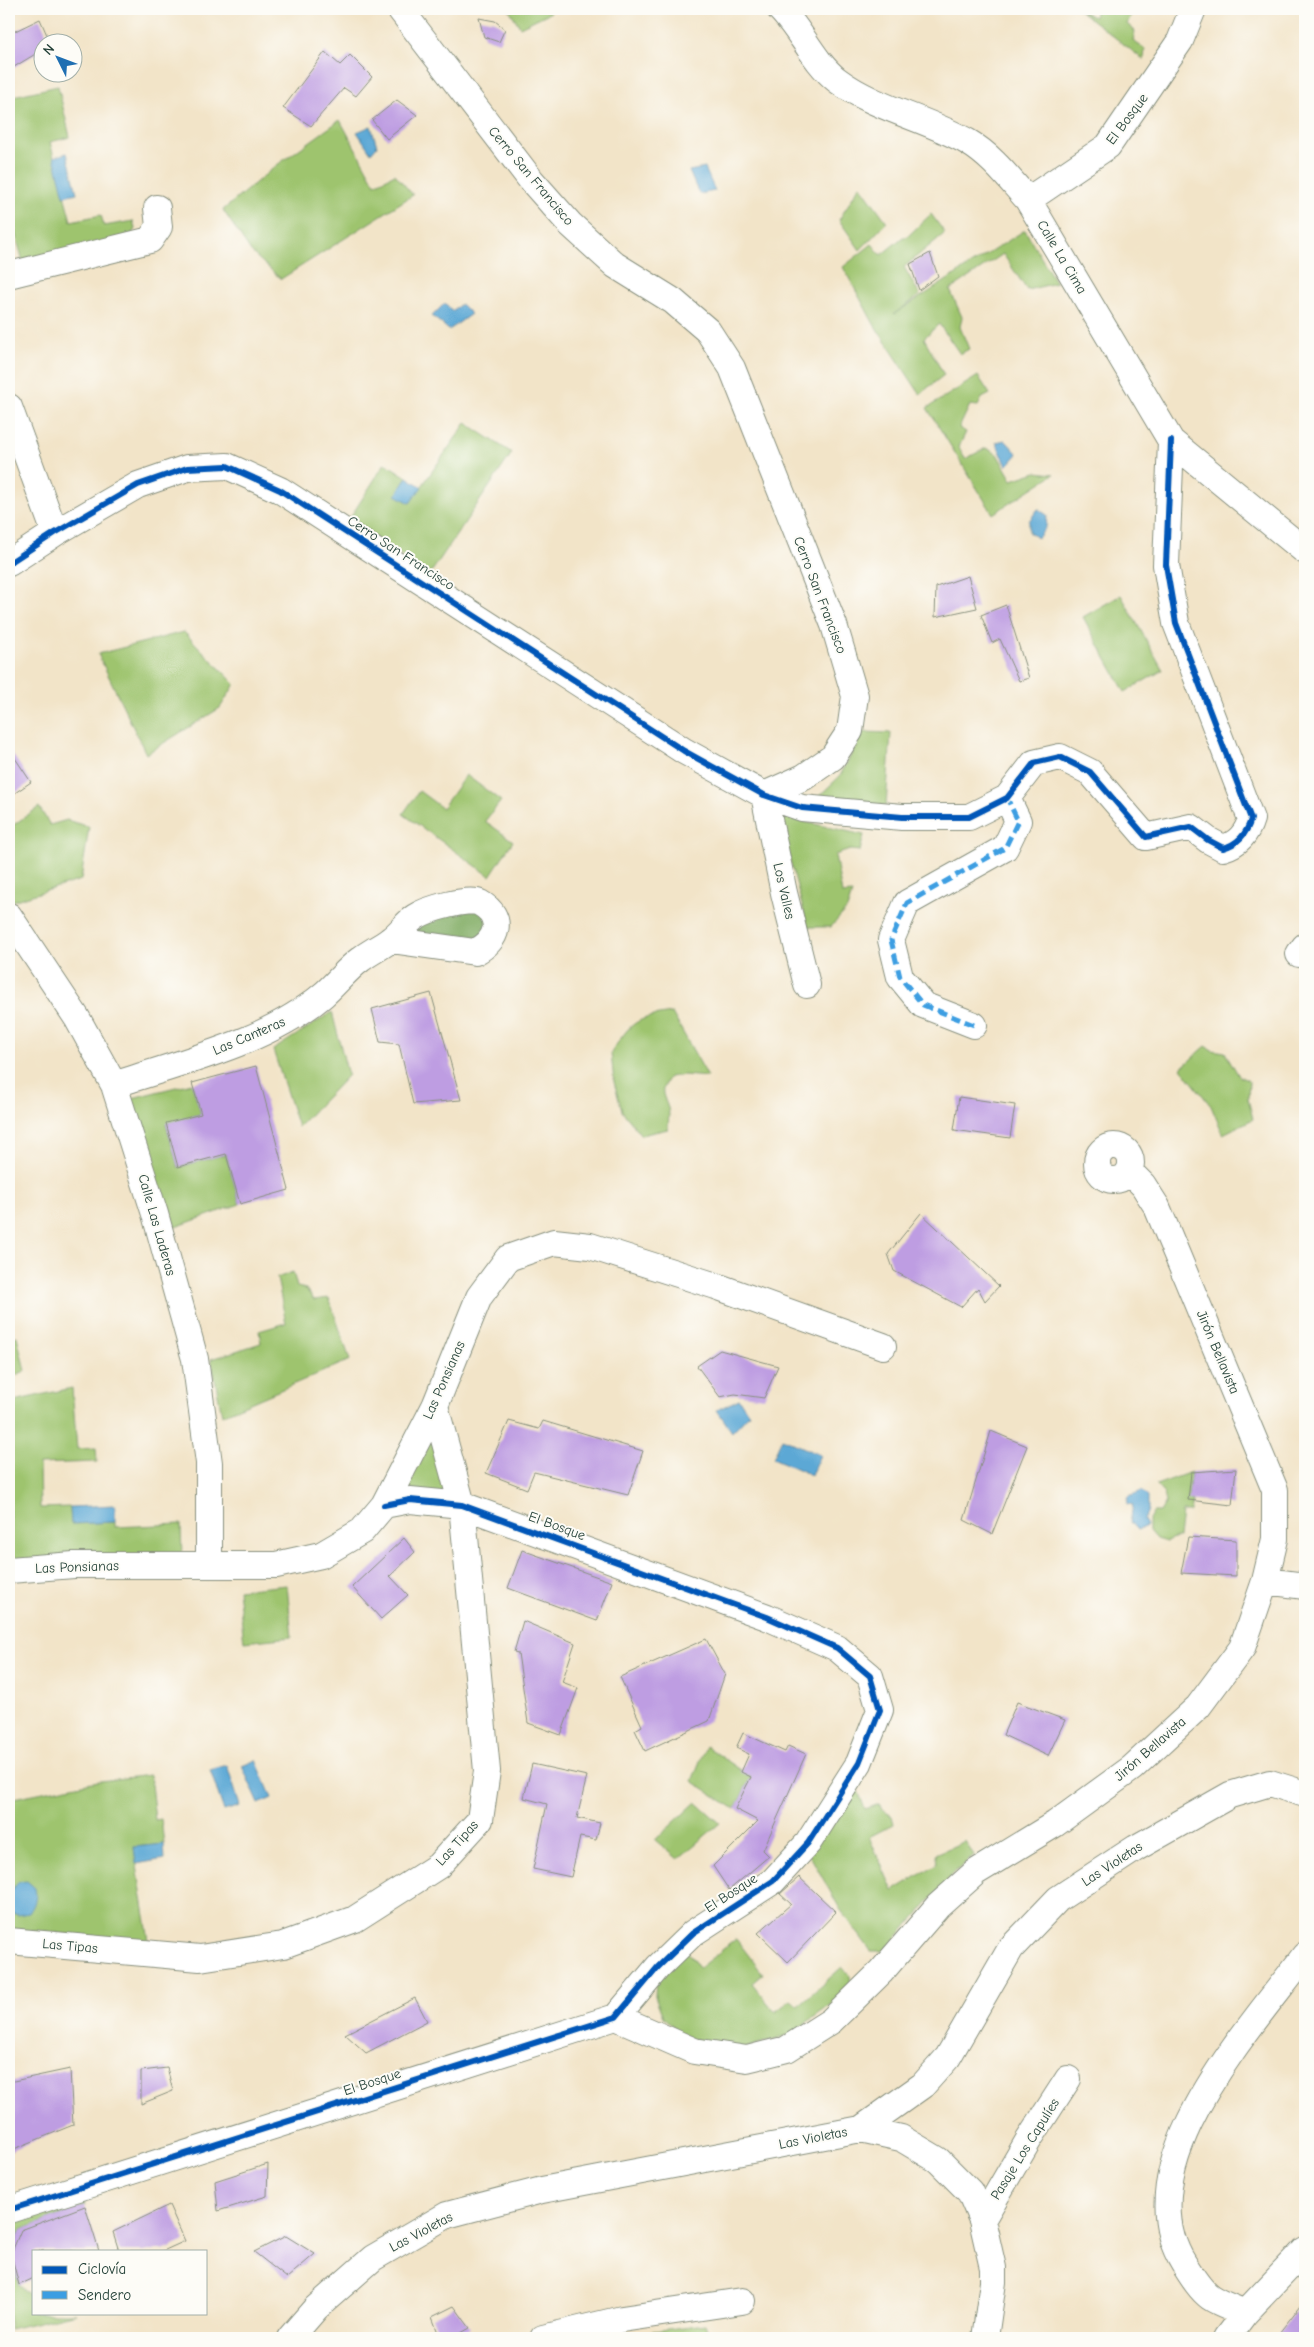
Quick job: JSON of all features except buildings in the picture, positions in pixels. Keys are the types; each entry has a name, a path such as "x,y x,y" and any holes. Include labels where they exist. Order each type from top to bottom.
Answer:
{"street":[{"name":"Cerro San Francisco","path":"9,563 55,532 138,485 187,468 227,466 280,490 684,751 764,795 804,777 833,757 850,731 855,696 834,624 732,368 708,331 673,301 615,265 570,224 531,180 400,9"},
{"name":"Calle La Cima","path":"780,9 791,20 821,65 836,79 856,93 968,142 999,167 1028,200 1170,440 1305,551"},
{"name":"El Bosque","path":"1028,200 1108,146 1180,41 1193,9"},
{"path":"9,275 150,240 160,227 156,208"},
{"path":"9,407 55,532"},
{"path":"764,795 802,808 902,817 969,817 1007,798 1034,763 1060,757 1090,772 1146,837 1191,827 1208,840 1223,848 1232,845 1243,836 1251,819 1176,623 1166,565 1170,440"},
{"name":"Los Valles","path":"764,795 784,893 807,986"},
{"path":"974,1026 923,1005 900,977 891,940 907,903 1006,848 1018,821 1007,798"},
{"name":"Calle Las Laderas","path":"9,916 77,1018 114,1085 155,1214 195,1359 209,1463 209,1565"},
{"name":"Las Canteras","path":"114,1085 232,1045 286,1022 323,996 360,959 390,940"},
{"name":"Jirón Bellavista","path":"616,2018 694,2051 747,2059 787,2049 830,2021 881,1972 938,1906 976,1872 1055,1824 1132,1768 1198,1707 1242,1648 1265,1581 1275,1538 1276,1490 1157,1207 1143,1185 1129,1171"},
{"name":"Las Ponsianas","path":"9,1570 74,1565 276,1564 321,1555 362,1531 384,1505 435,1406 479,1297 508,1258 554,1242 590,1246 716,1286 883,1346"},
{"name":"Las Tipas","path":"9,1941 200,1958 283,1945 355,1919 438,1866 480,1820 487,1772 462,1505 435,1406"},
{"name":"El Bosque","path":"9,2210 616,2018 658,1967 693,1933 773,1881 808,1843 859,1763 880,1710 870,1676 837,1648 767,1616 462,1505 410,1500 384,1505"},
{"path":"1265,1581 1305,1586"},
{"name":"Las Violetas","path":"290,2338 316,2308 373,2258 447,2215 542,2190 861,2129 923,2085 948,2057 1011,1948 1058,1900 1136,1848 1230,1795 1270,1783 1305,1794"},
{"path":"1245,2313 1210,2297 1176,2252 1168,2227 1171,2176 1189,2120 1218,2068 1305,1954"},
{"name":"Pasaje Los Capulíes","path":"982,2220 1028,2141 1068,2079"},
{"path":"861,2129 901,2138 938,2160 970,2192 982,2220 993,2268 993,2282 985,2338"},
{"path":"1226,2338 1245,2313 1305,2250"},
{"path":"543,2338 622,2319 742,2301"}],"green space":[{"path":"509,9 549,9 551,12 520,27"},
{"path":"1078,9 1094,17 1096,9 1134,9 1127,24 1135,31 1133,41 1145,49 1144,60"},
{"path":"58,86 70,137 50,142 71,221 101,215 104,226 133,221 135,229 129,239 24,265 9,211 9,97"},
{"path":"340,120 375,184 395,174 413,195 281,279 251,252 223,210 277,165"},
{"path":"860,185 887,222 860,250 839,220"},
{"path":"931,214 945,233 904,267 920,295 894,314 1025,230 1056,283 1027,290 1003,254 950,290 962,317 960,327 969,349 960,354 939,324 924,338 944,375 920,394 875,326 843,267 872,244 881,255 903,237 907,237"},
{"path":"978,376 990,394 982,398 978,406 970,405 959,428 966,432 959,447 965,459 986,448 997,454 1012,480 1036,472 1054,474 993,514 927,408"},
{"path":"466,423 512,453 430,574 348,521 385,463 407,477 396,495 410,503"},
{"path":"1121,595 1163,670 1125,692 1083,617"},
{"path":"184,632 235,684 220,708 146,754 98,654"},
{"path":"863,732 891,733 886,806 814,801 840,776"},
{"path":"466,775 501,801 485,821 513,841 490,876 403,814 419,791 442,808"},
{"path":"39,807 50,825 67,820 89,827 81,880 9,902 9,828"},
{"path":"778,816 864,835 860,851 850,850 835,855 842,894 852,893 847,909 831,927 808,927"},
{"path":"488,907 486,946 391,940 416,916"},
{"path":"332,1012 348,1075 298,1127 273,1050"},
{"path":"672,1013 708,1077 683,1075 669,1077 663,1089 669,1110 668,1129 641,1135 622,1111 614,1082 611,1053 624,1034 635,1023 650,1017"},
{"path":"1206,1046 1212,1050 1225,1052 1239,1076 1249,1081 1248,1099 1253,1119 1223,1134 1211,1106 1181,1068"},
{"path":"192,1083 201,1114 166,1124 178,1167 226,1154 240,1204 167,1230 128,1099"},
{"path":"293,1272 297,1287 306,1289 314,1300 329,1298 350,1360 222,1415 211,1359 261,1343 259,1331 286,1323 277,1278"},
{"path":"17,1336 25,1371 9,1378 9,1338"},
{"path":"72,1388 77,1449 96,1448 97,1462 39,1464 40,1508 70,1507 71,1524 115,1522 115,1527 181,1524 182,1558 9,1565 9,1402"},
{"path":"435,1406 462,1505 384,1505"},
{"path":"1191,1472 1188,1500 1192,1501 1190,1512 1182,1512 1179,1537 1166,1542 1156,1539 1149,1531 1149,1519 1153,1512 1160,1512 1166,1502 1164,1494 1156,1485"},
{"path":"287,1585 292,1637 244,1642 238,1590"},
{"path":"706,1746 751,1777 735,1809 692,1781"},
{"path":"150,1775 155,1820 161,1819 164,1844 134,1847 149,1941 9,1929 9,1912 18,1915 14,1886 9,1895 9,1799 92,1782"},
{"path":"858,1791 865,1809 880,1804 886,1813 892,1816 894,1824 869,1837 893,1891 937,1864 936,1854 965,1841 974,1856 955,1872 885,1951 871,1951 840,1909 808,1852 843,1801"},
{"path":"696,1802 720,1823 678,1859 655,1840"},
{"path":"736,1939 763,1974 752,1983 775,2012 791,2000 798,2006 842,1967 850,1976 851,1983 839,1999 791,2034 742,2049 684,2037 663,2017 655,1996 656,1977 684,1947 699,1968"},
{"path":"82,2192 85,2206 21,2230 11,2254 19,2285 32,2297 32,2314 72,2314 9,2329 9,2220"},
{"path":"705,2324 710,2338 607,2338 617,2336"}],"water":[{"path":"371,126 377,146 371,153 357,132"},
{"path":"67,153 77,193 64,196 54,157"},
{"path":"705,168 715,191 699,194 689,171"},
{"path":"445,303 452,311 461,304 471,314 449,330 432,316"},
{"path":"1005,440 1018,454 1007,466 996,442"},
{"path":"407,477 422,487 410,503 396,495"},
{"path":"1038,509 1047,515 1046,527 1038,538 1029,533 1029,521"},
{"path":"739,1399 749,1414 732,1432 717,1410"},
{"path":"782,1438 820,1455 811,1475 773,1458"},
{"path":"1142,1491 1148,1497 1148,1510 1144,1520 1147,1526 1137,1530 1130,1522 1133,1505 1127,1504 1129,1496"},
{"path":"115,1505 115,1522 71,1524 70,1507"},
{"path":"256,1760 272,1798 259,1804 242,1766"},
{"path":"227,1765 240,1806 224,1811 210,1770"},
{"path":"164,1844 165,1859 136,1864 134,1847"},
{"path":"27,1881 35,1888 36,1892 31,1910 29,1913 18,1915 9,1912 11,1892 19,1882"}],"marked path":[{"path":"974,1025 923,1005 900,977 891,940 907,903 1005,848 1018,821 1007,798"}],"cycle path":[{"path":"9,563 55,533 138,485 187,468 227,466 280,490 684,751 764,795 802,808 902,817 969,817 1007,798 1034,763 1060,757 1090,772 1146,837 1191,827 1208,840 1223,848 1233,844 1241,837 1251,819 1176,623 1166,565 1171,441"},
{"path":"9,2210 616,2017 658,1967 693,1933 773,1881 808,1843 859,1763 880,1710 870,1676 837,1648 767,1617 462,1505 410,1500 384,1505"}]}
